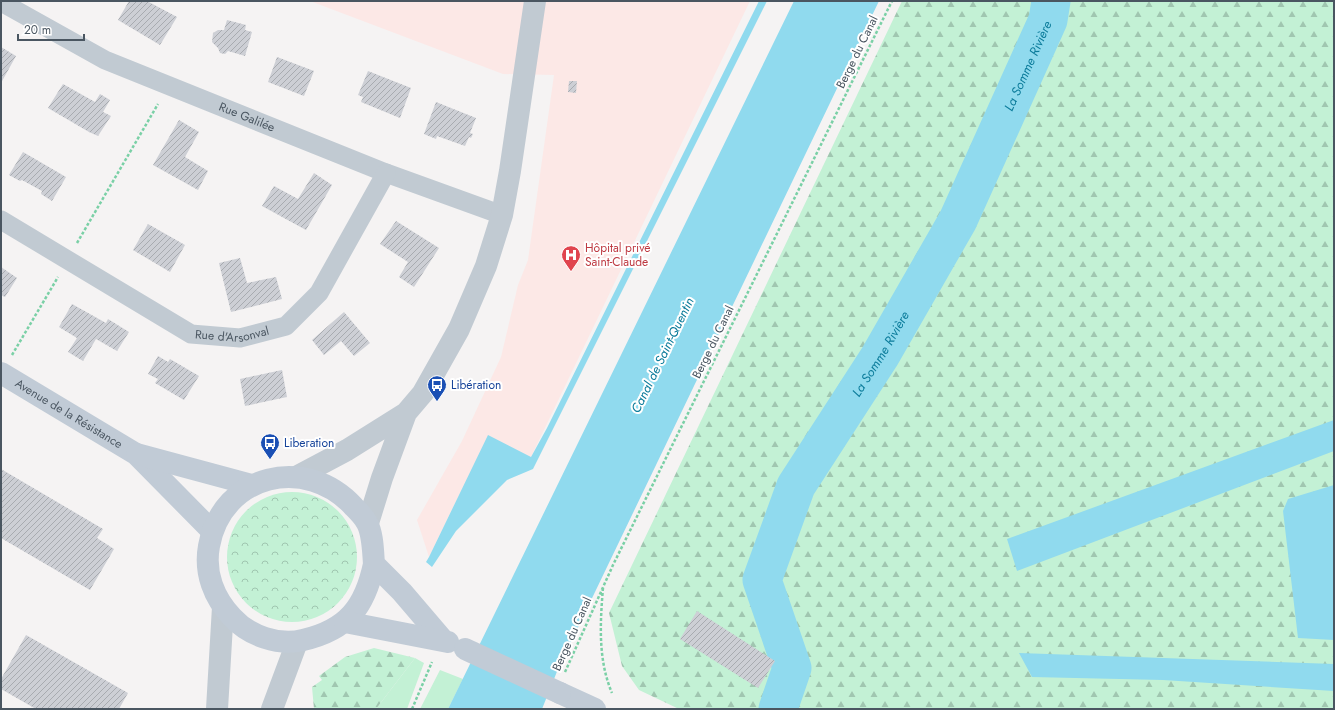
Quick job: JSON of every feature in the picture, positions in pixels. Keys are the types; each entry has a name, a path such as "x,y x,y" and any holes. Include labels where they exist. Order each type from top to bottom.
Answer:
{"main road":[{"name":"Avenue de la Résistance","path":"1,373 136,454"},
{"path":"136,454 252,485"},
{"path":"136,454 212,531"},
{"path":"298,476 322,482 343,495 368,523 374,564 369,586 363,599 345,622 323,636 297,642 276,641 255,634 237,623 223,607 211,583 207,557 212,531 221,512 235,497 252,485 274,477 298,476"},
{"path":"374,564 402,592 443,640"},
{"path":"345,622 443,640 561,686 595,709"}],"street":[{"path":"368,523 382,478 406,413 422,393 459,329 486,266 502,215 510,171 535,1"},
{"name":"Rue Galilée","path":"1,2 105,60 386,173 502,215"},
{"name":"Rue d'Arsonval","path":"1,220 190,334 240,338 286,326 318,293 386,173"},
{"path":"298,476 347,450 406,413"},
{"path":"217,709 223,607"},
{"path":"272,709 297,642"}],"path":[{"name":"Berge du Canal","path":"561,686 603,586 892,1"},
{"path":"1,373 168,86"},
{"path":"603,586 600,631 606,678 613,697"},
{"path":"412,709 443,640"}],"shaded area":[{"name":"Hôpital privé Saint-Claude","path":"310,1 750,1 531,457 463,487 429,557 417,520 462,441 501,357 518,285 528,260 554,75 503,74"}],"green space":[{"path":"902,1 1334,1 1334,709 679,709 639,690 622,666 609,613"},
{"path":"298,492 317,497 338,511 352,532 356,544 356,570 352,582 338,603 317,617 305,621 286,622 267,617 246,603 232,582 228,570 227,551 232,532 246,511 267,497 279,493"},
{"path":"374,648 415,658 376,709 314,709 312,687 322,680 319,676 345,657"},
{"path":"415,658 424,663 407,709 376,709"},
{"path":"440,670 463,679 448,709 420,709"}],"water":[{"path":"759,1 767,1 533,469 507,480 456,531 432,567 426,562 488,435 531,457 547,428"},
{"name":"Canal de Saint-Quentin","path":"794,1 879,1 558,669 542,709 448,709"},
{"path":"1334,420 1334,451 1017,571 1007,539"},
{"path":"1334,485 1334,640 1298,638 1283,511 1288,499"},
{"path":"1019,653 1334,664 1334,691 1163,680 1032,677"}],"building":[{"path":"129,1 147,1 177,17 160,45 118,20"},
{"path":"227,20 246,25 245,30 252,32 245,56 228,51 225,54 220,53 218,48 212,42 213,33 218,30 224,30"},
{"path":"1,47 16,56 1,83"},
{"path":"277,57 314,71 304,96 268,82"},
{"path":"368,71 411,88 400,118 361,102 363,97 358,95"},
{"path":"569,81 577,81 576,93 568,92"},
{"path":"63,84 95,102 100,94 110,100 103,112 111,116 98,136 48,108"},
{"path":"436,102 476,118 470,133 473,134 471,138 469,137 465,146 437,136 436,139 424,134"},
{"path":"179,120 199,132 185,157 208,171 198,190 153,165"},
{"path":"23,152 66,177 52,201 41,194 42,191 9,175"},
{"path":"314,173 332,185 306,230 262,206 274,186 298,199"},
{"path":"396,221 439,248 414,287 399,277 408,262 380,244"},
{"path":"148,224 185,245 170,272 133,250"},
{"path":"240,258 247,283 276,277 282,299 231,312 219,263"},
{"path":"1,267 17,278 5,297 1,295"},
{"path":"72,304 106,323 108,319 129,332 117,351 96,339 83,361 68,352 77,338 59,327"},
{"path":"344,312 370,343 354,356 341,341 324,355 312,340"},
{"path":"158,356 168,362 170,359 199,376 184,400 155,383 158,379 148,374"},
{"path":"282,370 287,397 245,406 240,379"},
{"path":"1,469 103,529 97,538 114,549 90,590 1,538"},
{"path":"697,611 775,661 758,688 680,639"},
{"path":"26,635 128,693 119,709 36,709 1,689 1,679"}],"waterway":[{"name":"La Somme Rivière","path":"778,709 792,668 762,580 796,486 880,356 958,220 1048,20 1051,1"}],"place":[{"name":"Hôpital privé Saint-Claude","path":"571,272"},
{"name":"Libération","path":"437,402"},
{"name":"Liberation","path":"270,460"}]}
